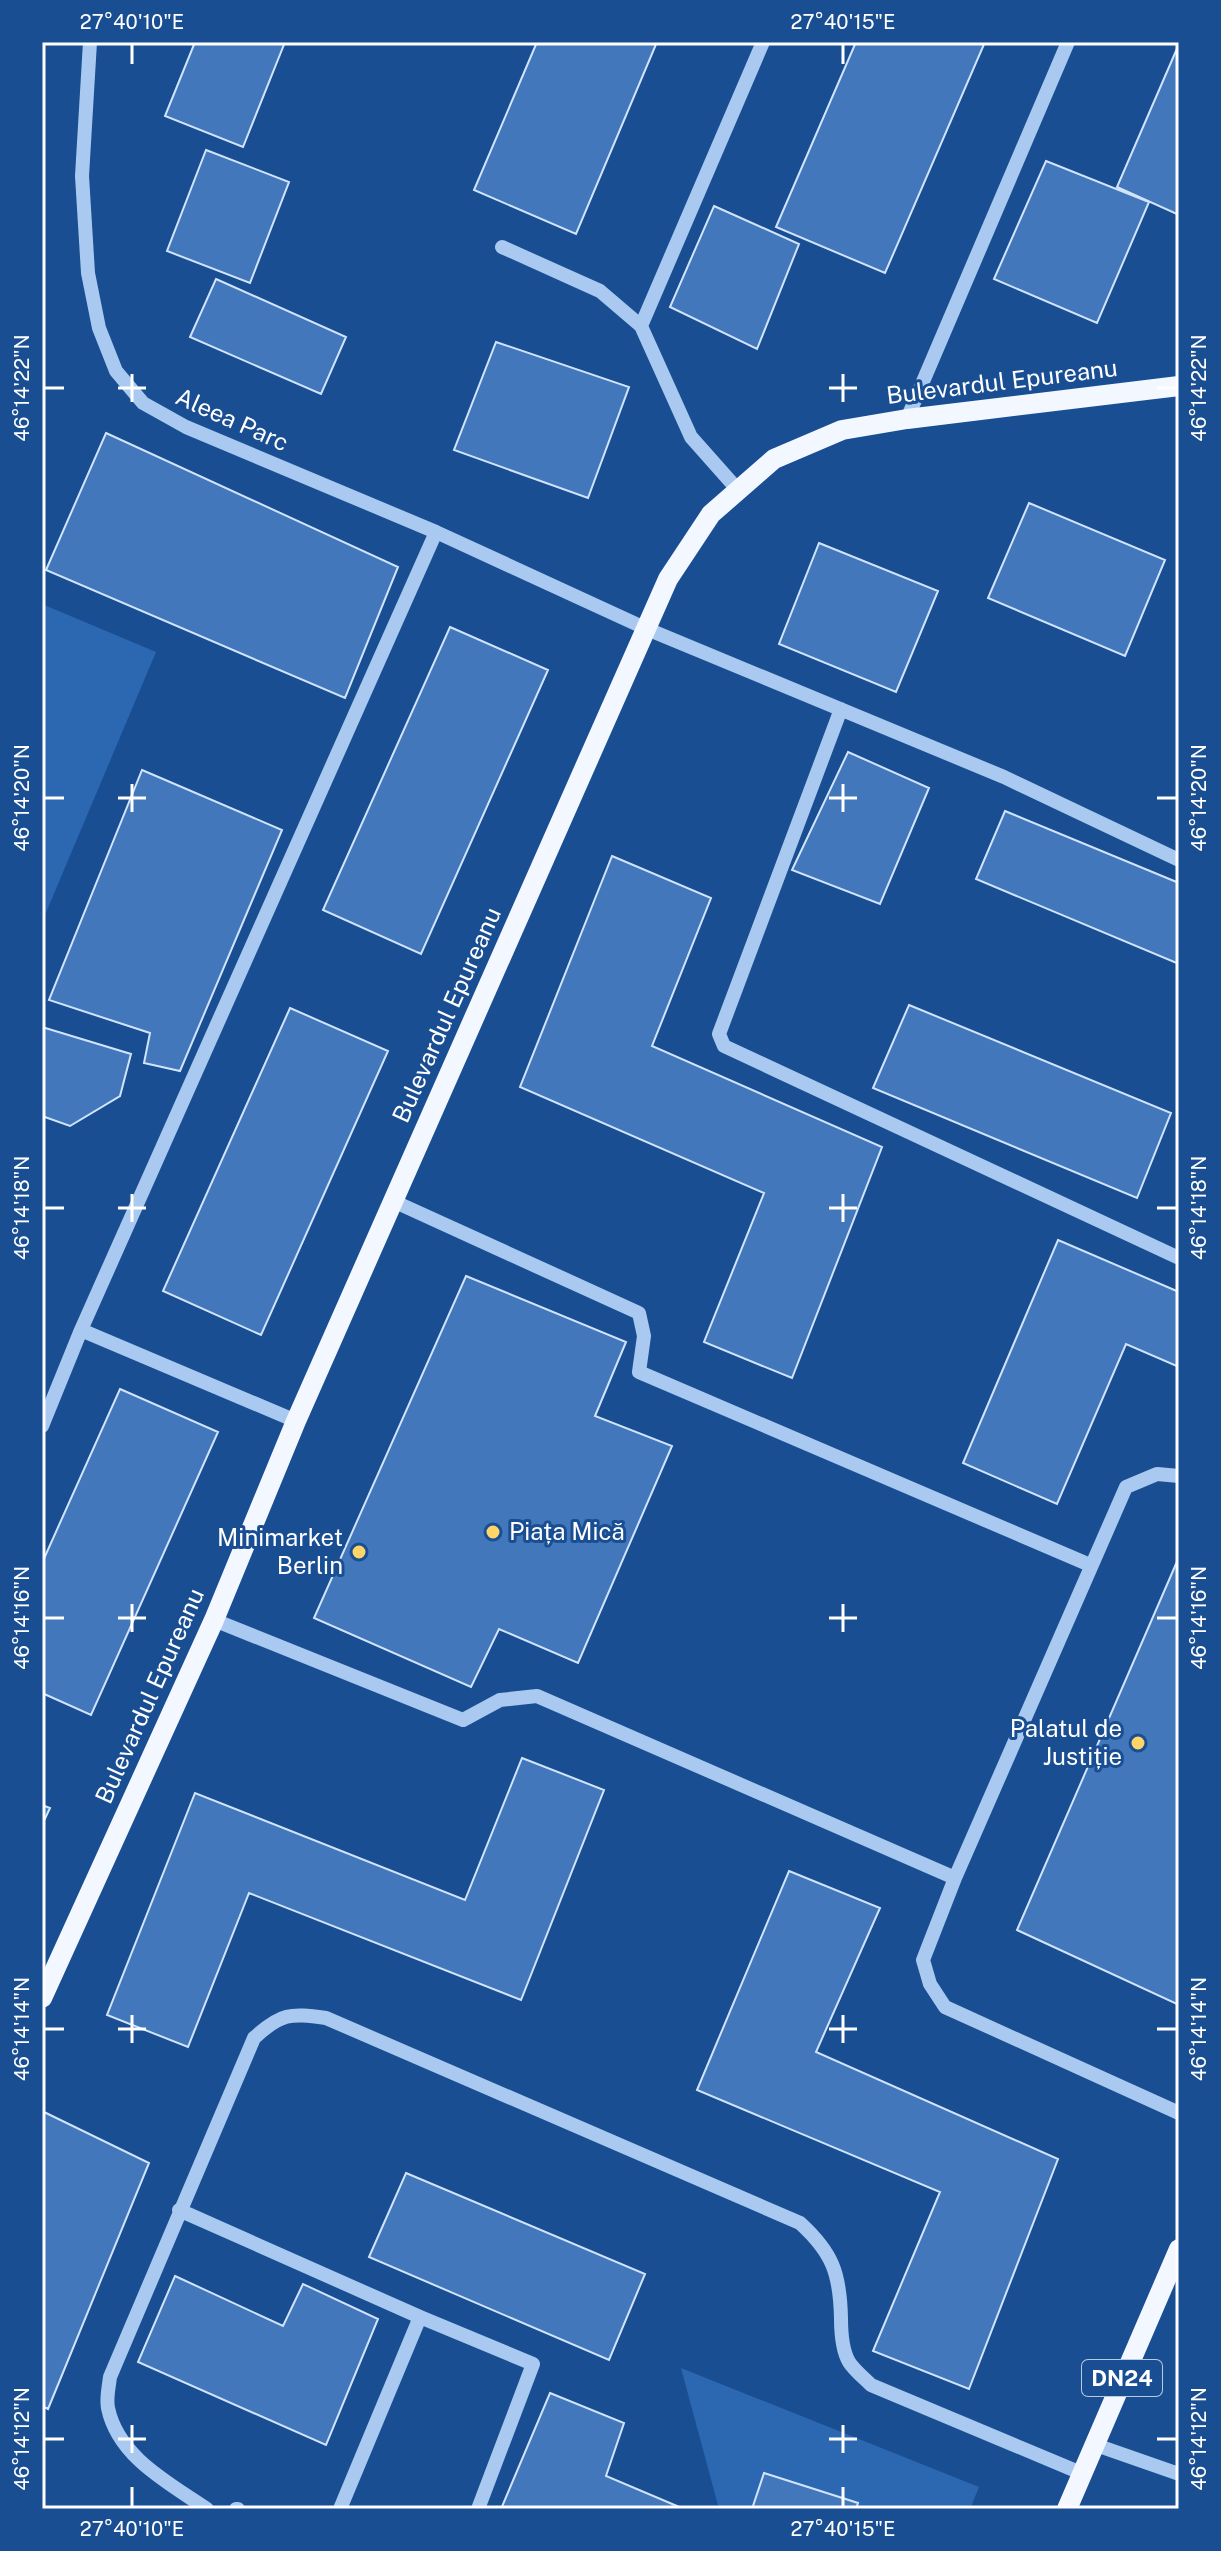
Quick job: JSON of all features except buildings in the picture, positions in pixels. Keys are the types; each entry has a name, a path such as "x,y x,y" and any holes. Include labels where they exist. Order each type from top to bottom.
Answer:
{"main road":[{"name":"Bulevardul Epureanu","path":"42,1998 214,1620 296,1421 668,579 711,514 774,459 842,430 907,419 1179,386"},
{"name":"DN24","path":"1067,2509 1179,2249"}],"street":[{"name":"Aleea Parc","path":"90,42 82,176 88,273 99,328 116,371 143,403 186,427 436,532 647,629 1004,777 1179,860"},
{"path":"641,326 763,42"},
{"path":"907,419 1068,42"},
{"path":"502,247 600,291 641,326 691,437 738,490"},
{"path":"42,1426 81,1330 436,532"},
{"path":"841,709 719,1034 724,1046 1179,1258"},
{"path":"393,1201 639,1313 644,1336 639,1372 1090,1565"},
{"path":"81,1330 296,1421"},
{"path":"1179,1476 1157,1474 1126,1487 955,1878 923,1960 930,1984 945,2007 1179,2113"},
{"path":"214,1620 463,1720 500,1700 537,1696 955,1878"},
{"path":"207,2509 143,2465 117,2435 107,2405 110,2377 254,2038 273,2020 298,2014 326,2018 800,2223 818,2239 835,2266 841,2334 849,2362 871,2385 1081,2473"},
{"path":"179,2210 533,2364 478,2509"},
{"path":"340,2509 420,2317"},
{"path":"1093,2444 1179,2474"}],"shaded area":[{"path":"42,604 156,652 42,922"},
{"path":"681,2368 979,2487 970,2509 719,2509"}],"place":[{"name":"Piața Mică","path":"493,1532"},
{"name":"Minimarket Berlin","path":"359,1552"},
{"name":"Palatul de Justiție","path":"1138,1743"}]}
